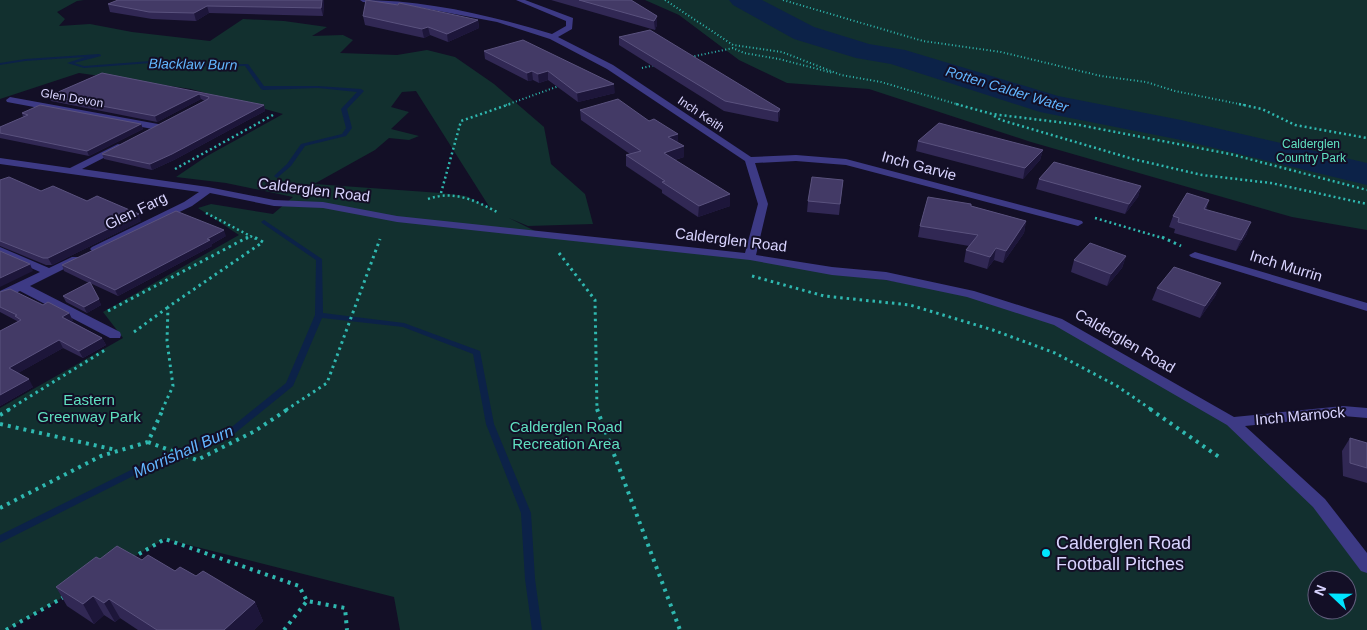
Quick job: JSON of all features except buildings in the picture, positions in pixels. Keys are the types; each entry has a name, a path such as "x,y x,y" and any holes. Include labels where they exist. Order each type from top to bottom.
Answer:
{"street":[{"name":"Inch Keith","path":"363,0 412,4 498,20 553,37 610,67 749,160"},
{"path":"519,0 570,20 569,27 553,37"},
{"name":"Glen Devon","path":"10,100 162,125 141,135"},
{"path":"73,170 124,144"},
{"name":"Inch Garvie","path":"749,160 796,158 846,162 1078,223"},
{"path":"749,160 763,204 750,257"},
{"name":"Calderglen Road","path":"0,161 208,190 274,203 323,205 397,219 547,238 750,257 832,271 886,276 970,294 1058,322 1232,422 1319,503 1367,566"},
{"name":"Glen Farg","path":"0,296 188,204 208,190"},
{"path":"0,250 49,272"},
{"name":"Inch Murrin","path":"1195,255 1367,307"},
{"path":"20,286 115,335"},
{"name":"Inch Marnock","path":"1232,422 1343,410 1367,413"}],"path":[{"path":"665,0 744,54 779,59 813,70 880,82 992,114 1074,124 1230,154 1367,190"},
{"path":"783,0 923,41 1001,52 1101,76 1146,82 1175,91 1211,96 1262,109 1295,125 1367,138"},
{"path":"688,58 733,46 782,52 840,75"},
{"path":"610,67 629,70 661,64"},
{"path":"441,193 461,121 567,83"},
{"path":"992,114 1001,120 1133,159 1202,176 1271,183 1367,204"},
{"path":"152,182 273,115"},
{"path":"428,199 441,193 466,196 499,213"},
{"path":"130,334 263,242 188,204"},
{"path":"1078,223 1096,218 1174,241 1195,255"},
{"path":"89,321 251,236"},
{"path":"0,508 101,456 148,442 197,460 255,430 327,383 380,238"},
{"path":"547,238 595,300 597,412 680,630"},
{"path":"748,275 824,296 910,305 993,330 1055,353 1117,386 1219,457"},
{"path":"148,442 173,386 167,341 168,307"},
{"path":"0,415 106,349"},
{"path":"0,424 118,451"},
{"path":"123,563 165,539 299,586 307,601"},
{"path":"6,630 73,592"},
{"path":"284,630 307,601"},
{"path":"307,601 344,608 347,630"}],"green space":[{"name":"Calderglen Road Recreation Area","path":"0,0 84,0 77,1 57,12 65,19 59,26 90,24 132,32 210,41 243,19 284,21 327,27 312,36 343,35 353,40 340,53 397,55 427,50 455,57 494,84 544,127 551,164 585,194 593,224 528,226 509,218 547,237 750,257 970,294 1058,322 1232,422 1319,503 1367,566 1367,630 400,630 394,597 165,539 6,630 0,630 0,408 123,338 103,312 239,235 198,208 211,204 273,214 293,197 226,183 176,177 207,156 283,114 191,89 79,73 0,99","holes":["416,91 490,208 466,196 314,184 375,150 389,138 409,140 419,136 391,129 409,112 391,107 402,92"]},
{"name":"Calderglen Country Park","path":"645,0 1367,0 1367,230 1292,217 1031,142 869,89 787,83 739,60 679,15"}],"waterway":[{"name":"Rotten Calder Water","path":"742,0 804,33 866,52 895,56 1052,105 1181,130 1367,174"},
{"name":"Blacklaw Burn","path":"0,64 25,60 99,55 69,63 84,67 151,62 168,66 246,65 263,88 318,87 361,91 344,109 349,128 344,135 303,145 289,165 277,176"},
{"name":"Blacklaw Burn","path":"264,222 319,259 319,315"},
{"name":"Morrishall Burn","path":"0,539 140,469 231,432 290,384 319,315"},
{"name":"Blacklaw Burn","path":"319,315 404,325 477,353 490,424 526,513 530,579 537,630"}],"place":[{"name":"Calderglen Road Football Pitches","path":"1046,553"}],"park label":[{"name":"Eastern Greenway Park","path":"89,408"}]}
